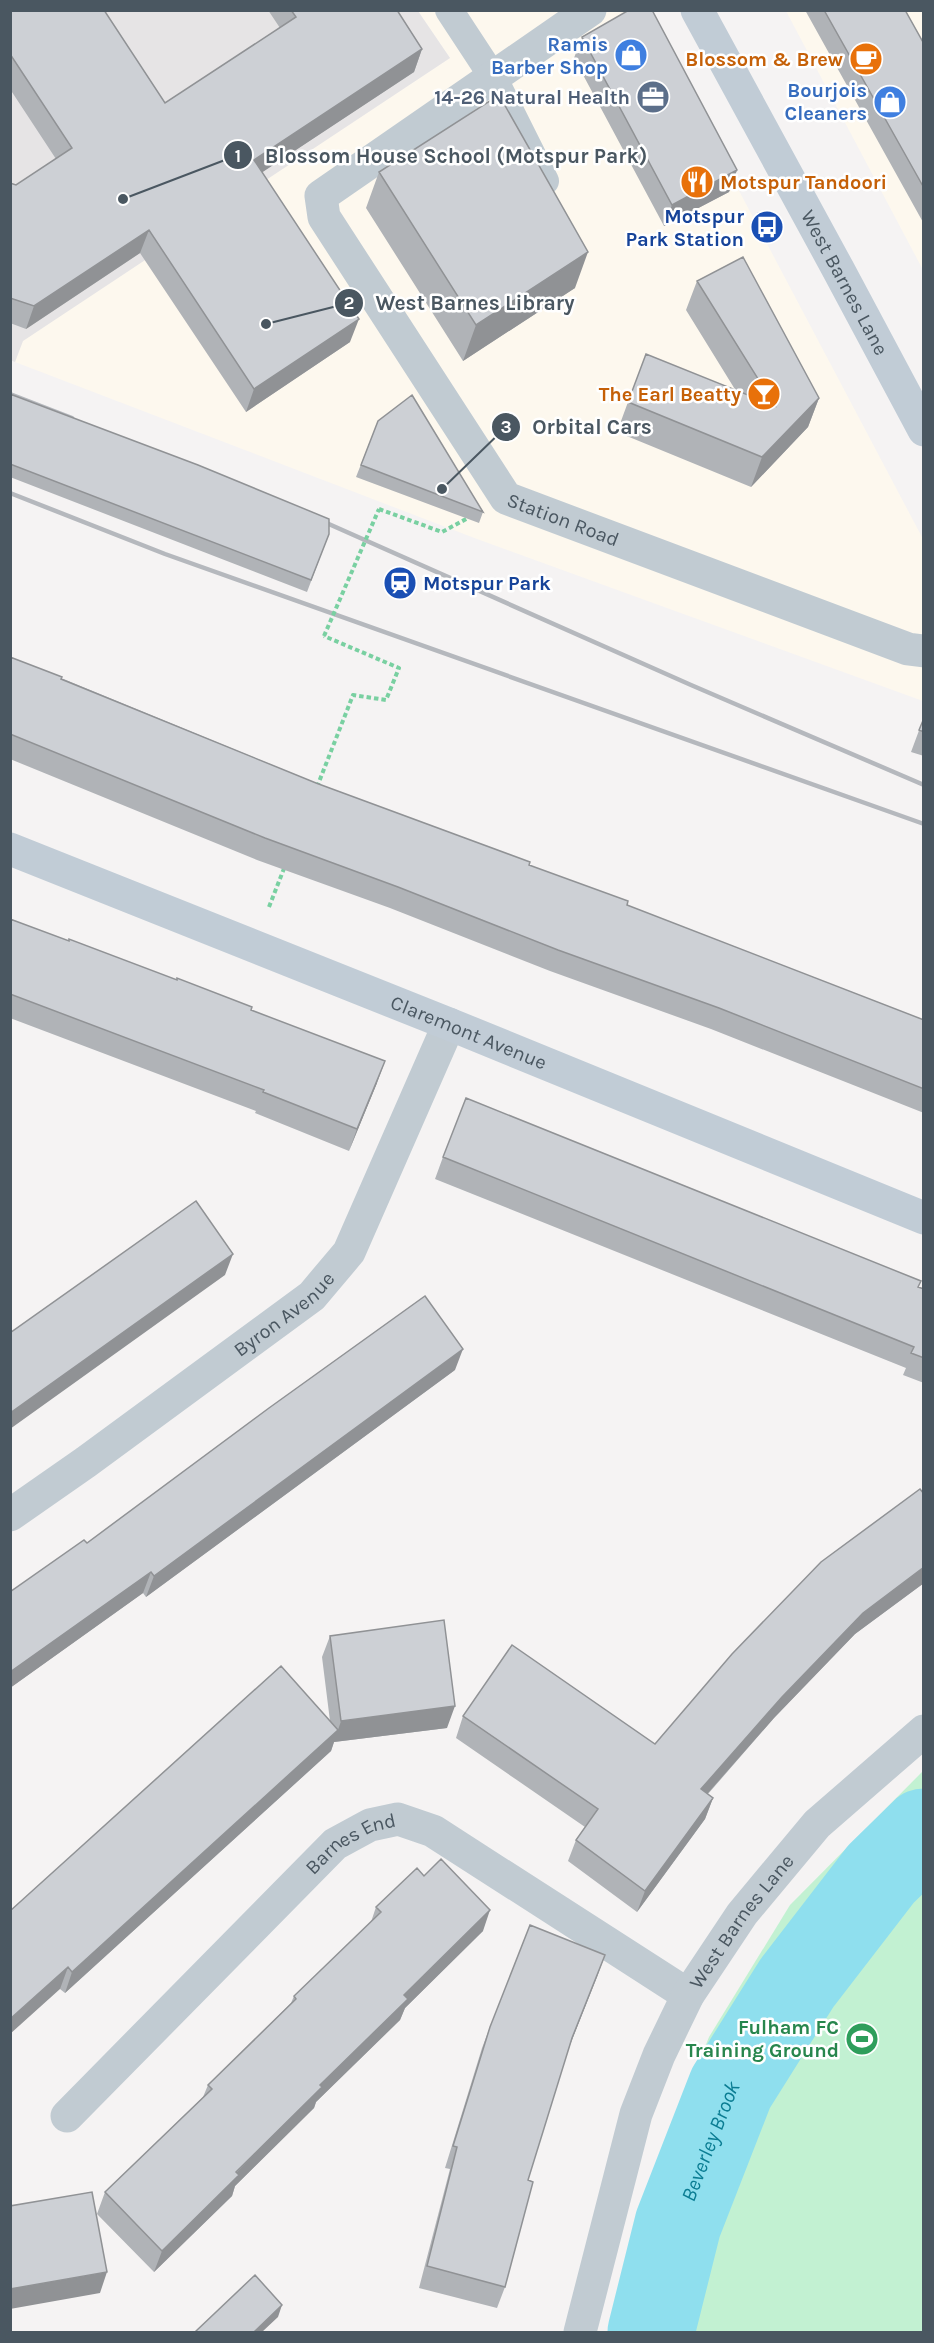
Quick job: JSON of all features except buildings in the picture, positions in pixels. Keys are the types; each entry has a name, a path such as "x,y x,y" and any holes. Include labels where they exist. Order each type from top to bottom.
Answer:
{"street":[{"name":"Station Road","path":"590,10 321,195 324,217 506,498 908,649 924,651"},
{"name":"West Barnes Lane","path":"698,10 924,430"},
{"name":"Claremont Avenue","path":"10,849 449,1024 924,1218"},
{"name":"Byron Avenue","path":"10,1515 312,1296 349,1252 449,1024"},
{"name":"West Barnes Lane","path":"580,2332 636,2114 658,2055 688,1995 742,1914 818,1824 924,1731"},
{"name":"Barnes End","path":"67,2116 335,1844 370,1825 389,1821 398,1820 433,1831 688,1995"}],"lane":[{"path":"449,10 493,77 555,199"}],"path":[{"path":"314,793 353,695 386,700 399,668 324,636 379,509 442,532"},
{"path":"254,946 288,859"}],"shaded area":[{"path":"10,11 418,11 450,58 23,341 15,362 10,360"},
{"path":"418,11 644,11 923,539 923,701 477,539 15,362 22,341 450,58"},
{"path":"786,11 923,11 923,270"}],"green space":[{"path":"923,1771 923,2332 610,2332 655,2171 709,2037 790,1905"}],"waterway":[{"name":"Beverley Brook","path":"651,2332 678,2224 731,2088 797,1983 881,1874 924,1832"}],"railway":[{"path":"10,394 72,418"},
{"path":"10,493 165,554 924,824"},
{"path":"313,517 691,685 924,785"}],"place":[{"name":"Ramis Barber Shop","path":"631,55"},
{"name":"Blossom & Brew","path":"866,59"},
{"name":"14-26 Natural Health","path":"653,97"},
{"name":"Bourjois Cleaners","path":"890,102"},
{"name":"Motspur Tandoori","path":"697,182"},
{"name":"Blossom House School (Motspur Park)","path":"123,199"},
{"name":"Motspur Park Station","path":"767,227"},
{"name":"West Barnes Library","path":"266,324"},
{"name":"The Earl Beatty","path":"764,394"},
{"name":"Orbital Cars","path":"442,489"},
{"name":"Motspur Park","path":"400,583"},
{"name":"Fulham FC Training Ground","path":"862,2039"}]}
